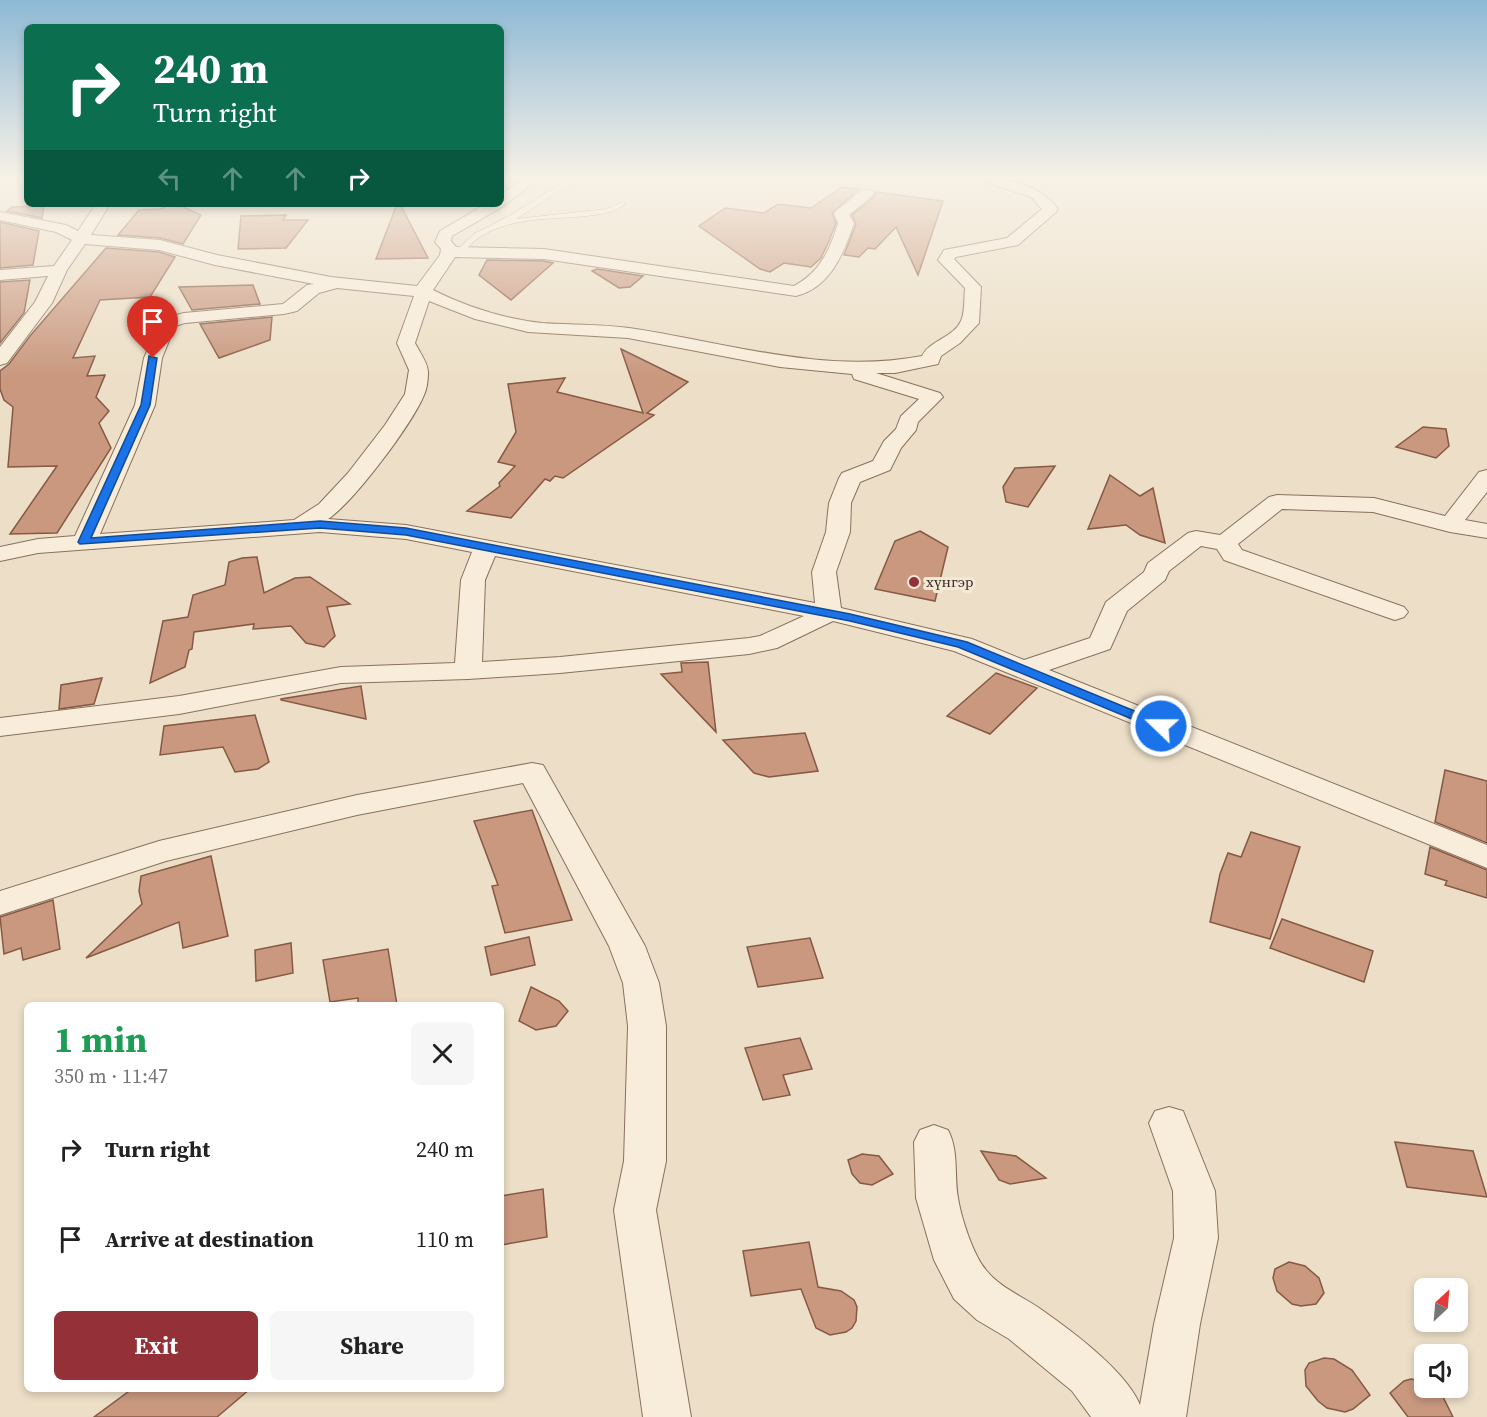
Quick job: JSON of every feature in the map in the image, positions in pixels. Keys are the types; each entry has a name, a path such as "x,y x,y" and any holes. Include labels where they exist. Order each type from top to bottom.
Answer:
{"street":[{"path":"0,359 43,303 58,270 76,245"},
{"path":"164,245 215,260 336,283 424,292 458,307 539,327 629,333 785,362 866,369 918,364 931,360 932,354 954,339 970,323 973,287 946,260 950,253 994,245"},
{"path":"446,245 454,251 544,254 796,291 810,285 830,266 838,245"},
{"path":"302,525 327,509 356,478 394,428 416,394 420,370 406,343 425,286 454,251"},
{"path":"0,275 58,270"},
{"path":"84,542 145,405 153,358 168,323 184,318 284,309 291,307 313,289 336,283"},
{"path":"829,613 824,572 838,532 840,503 850,478 882,465 892,446 906,430 908,420 933,397 832,366"},
{"path":"1450,525 1487,477"},
{"path":"1225,543 1277,501 1374,506 1450,525 1487,531"},
{"path":"0,554 38,546 302,525 406,532 829,613 963,645 1487,857"},
{"path":"1022,670 1101,643 1115,607 1156,575 1157,568 1196,538 1225,543 1233,555 1395,612"},
{"path":"468,671 473,580 486,547"},
{"path":"0,727 178,705 341,675 560,665 759,644 802,628 829,613"},
{"path":"0,903 159,852 357,805 532,772 627,946 640,982 647,1026 645,1150 636,1210 667,1417"},
{"path":"1162,1417 1177,1324 1196,1238 1194,1191 1169,1123"},
{"path":"934,1142 937,1198 956,1260 970,1285 993,1305 1025,1324 1058,1348 1089,1375 1121,1417"}],"lane":[{"path":"454,251 464,245"}],"building":[{"path":"0,245 37,245 33,265 0,268"},
{"path":"238,245 288,245 286,248 238,249"},
{"path":"381,245 421,245 428,258 376,259"},
{"path":"726,245 827,245 821,258 811,267 784,263 770,272 760,269"},
{"path":"848,245 879,245 875,249 868,248 859,257 844,255"},
{"path":"904,245 928,245 918,275"},
{"path":"106,248 159,252 175,257 150,297 100,300 73,358 95,356 87,376 105,375 96,397 109,411 99,423 111,448 57,533 10,534 57,466 8,467 13,407 4,400 0,389 0,371 9,364 30,336"},
{"path":"487,260 553,263 511,300 479,275"},
{"path":"597,269 643,276 630,287 619,288 592,271"},
{"path":"30,280 24,313 0,343 0,282"},
{"path":"253,285 260,304 192,310 179,287"},
{"path":"272,317 270,340 219,358 200,324"},
{"path":"621,349 688,382 647,413 654,415 563,478 555,476 550,481 545,479 511,518 467,511 500,486 499,483 515,466 498,462 516,432 508,384 565,378 557,392 643,413"},
{"path":"1423,427 1446,429 1449,446 1436,458 1396,447"},
{"path":"1055,466 1028,507 1006,502 1003,487 1015,468"},
{"path":"1110,475 1140,496 1153,488 1165,543 1140,535 1126,525 1088,529"},
{"path":"920,531 948,547 935,601 875,589 895,541"},
{"path":"257,557 264,593 295,578 310,577 350,604 327,607 335,636 324,647 306,643 291,626 253,629 254,624 194,632 192,649 189,650 185,667 150,683 163,621 188,617 193,595 225,585 229,562"},
{"path":"708,662 716,732 661,674 682,672 681,663"},
{"path":"996,673 1037,688 990,734 947,716"},
{"path":"102,678 94,704 59,709 61,685"},
{"path":"361,686 366,719 281,700 281,699"},
{"path":"255,715 269,762 258,769 235,772 223,747 160,755 164,726"},
{"path":"805,733 818,771 769,777 754,773 723,740"},
{"path":"1445,770 1487,781 1487,843 1435,822"},
{"path":"532,810 572,920 505,933 492,886 498,885 474,821"},
{"path":"1251,832 1300,847 1270,939 1210,922 1220,874 1228,853 1241,857"},
{"path":"1430,847 1487,870 1487,898 1445,885 1447,881 1425,874"},
{"path":"211,856 228,936 183,948 179,922 86,958 142,904 139,891 141,876"},
{"path":"53,900 60,949 23,960 21,948 4,954 0,917"},
{"path":"1282,919 1373,951 1364,982 1270,948"},
{"path":"529,937 535,965 491,975 485,947"},
{"path":"810,938 823,978 758,987 747,947"},
{"path":"291,943 293,973 256,981 255,950"},
{"path":"388,949 397,1002 358,1002 358,998 330,1002 323,960"},
{"path":"531,987 559,1001 568,1011 556,1026 536,1030 519,1021"},
{"path":"800,1038 812,1069 783,1075 790,1095 763,1100 745,1048"},
{"path":"1395,1142 1473,1151 1487,1197 1407,1187"},
{"path":"981,1151 1016,1156 1046,1178 1010,1184 999,1180"},
{"path":"862,1154 879,1156 893,1174 872,1185 860,1183 852,1174 848,1160"},
{"path":"543,1189 547,1237 504,1244 504,1196"},
{"path":"809,1242 818,1287 841,1291 854,1300 857,1307 856,1321 846,1332 830,1335 816,1328 801,1289 751,1296 743,1251"},
{"path":"1289,1262 1305,1266 1319,1278 1324,1293 1316,1304 1301,1306 1292,1304 1277,1291 1273,1278 1275,1269"},
{"path":"1324,1358 1334,1359 1352,1370 1370,1395 1353,1409 1345,1412 1327,1408 1318,1401 1306,1386 1305,1370 1309,1363"},
{"path":"1414,1380 1414,1398 1444,1398 1453,1417 1408,1417 1390,1393 1404,1381"},
{"path":"128,1392 246,1392 217,1417 94,1417"}],"place":[{"name":"хүнгэр","path":"914,582"}],"route":[{"path":"153,358 145,405 84,542 302,525 406,532 850,617 963,645 1161,726"}]}
